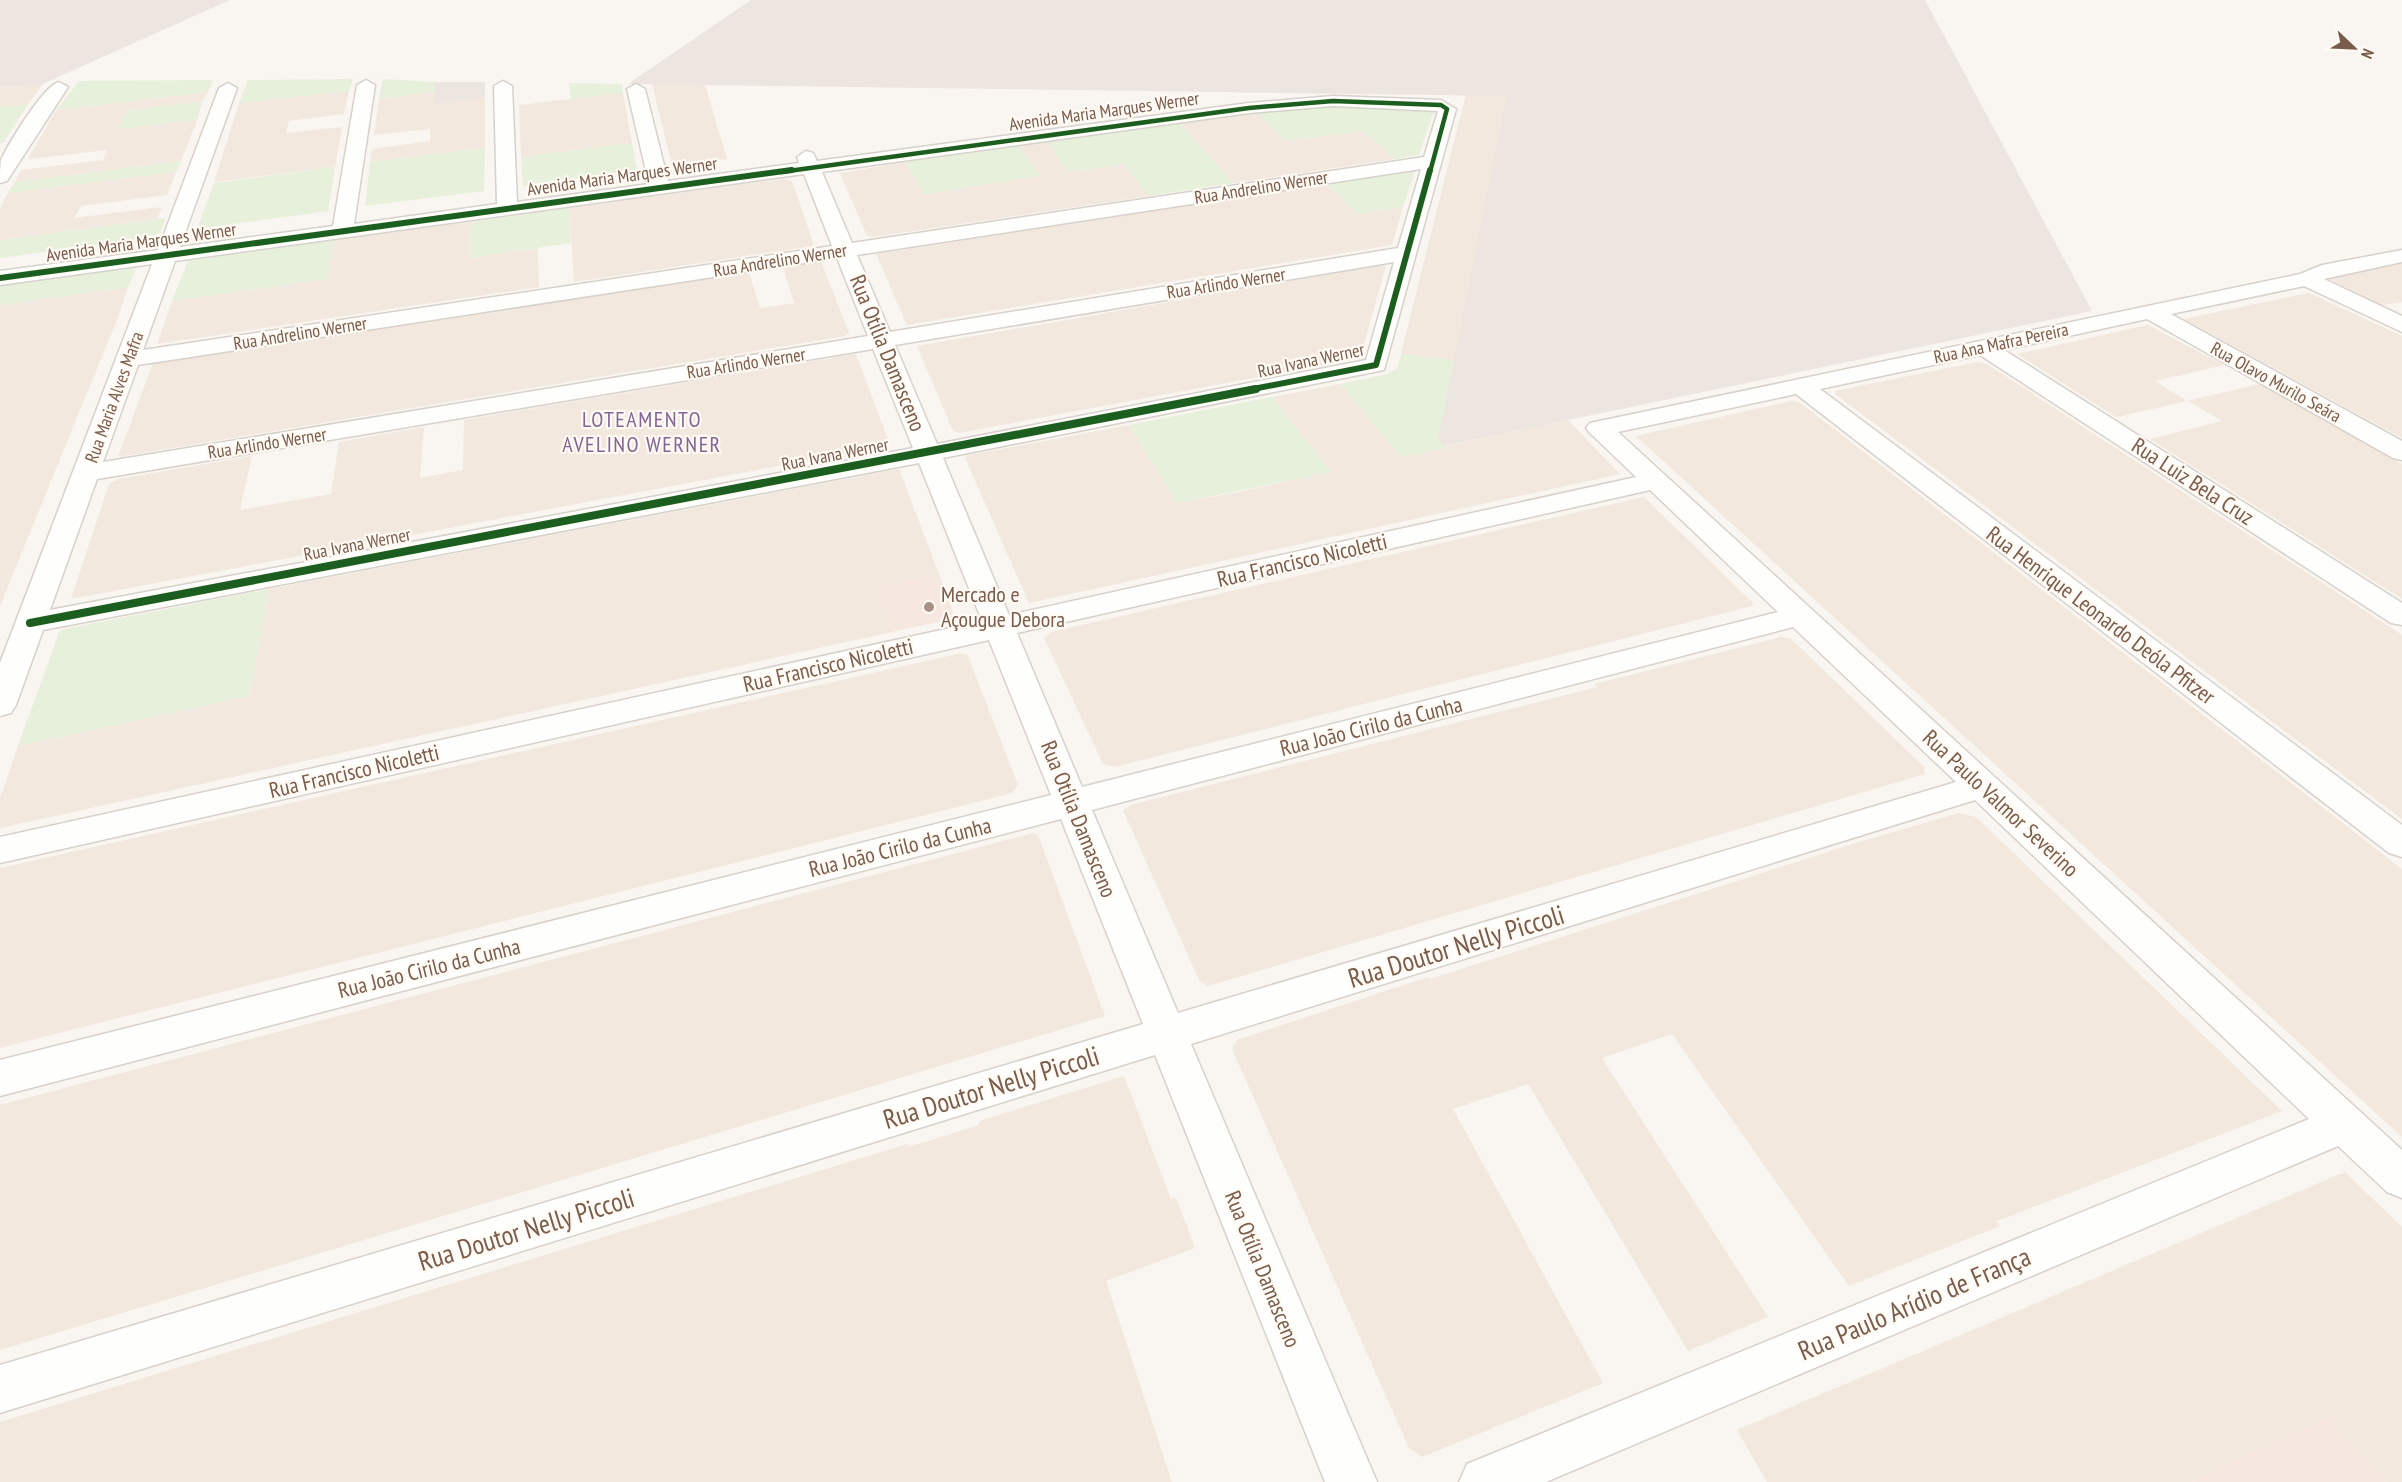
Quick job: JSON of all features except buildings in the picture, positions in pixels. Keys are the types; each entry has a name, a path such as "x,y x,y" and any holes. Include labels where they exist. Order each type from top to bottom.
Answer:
{"street":[{"path":"344,224 366,85"},
{"path":"503,86 506,203"},
{"path":"0,177 40,111 59,87"},
{"name":"Rua Maria Alves Mafra","path":"0,705 228,88"},
{"path":"636,89 658,182"},
{"name":"Avenida Maria Marques Werner","path":"0,278 169,248 344,224 809,162 1249,108 1333,100 1441,105"},
{"name":"Rua Ivana Werner","path":"30,623 929,453 1376,365 1447,109 1441,105"},
{"name":"Rua Andrelino Werner","path":"128,359 1433,161"},
{"name":"Rua Otília Damasceno","path":"809,162 1351,1482"},
{"name":"Avenida Maria Marques Werner","path":"0,263 169,248"},
{"name":"Rua Arlindo Werner","path":"86,473 1407,253"},
{"name":"Rua Ana Mafra Pereira","path":"1599,428 2307,279 2322,271 2402,256"},
{"path":"2307,279 2402,325"},
{"name":"Rua Olavo Murilo Seára","path":"2150,312 2402,452"},
{"name":"Rua Luiz Bela Cruz","path":"1984,347 2402,616"},
{"name":"Rua Henrique Leonardo Deóla Pfitzer","path":"1800,385 2402,844"},
{"name":"Rua Paulo Valmor Severino","path":"1599,428 2402,1178"},
{"name":"Rua Francisco Nicoletti","path":"0,850 1656,481"},
{"name":"Rua João Cirilo da Cunha","path":"0,1078 1800,616"},
{"name":"Rua Doutor Nelly Piccoli","path":"0,1389 1982,786"},
{"name":"Rua Paulo Arídio de França","path":"1485,1482 2344,1124"}],"shaded area":[{"path":"0,0 230,0 40,85 0,87"},
{"path":"751,0 1925,0 2092,311 1444,446 1438,439 1506,96 628,84"},
{"path":"434,82 485,82 485,98 433,104"},
{"path":"652,84 705,85 727,159 672,166"},
{"path":"42,85 28,104 0,107 0,87"},
{"path":"349,91 344,114 289,121 286,133 342,127 335,167 214,182 239,103"},
{"path":"208,92 202,102 128,110 119,129 197,120 181,161 15,182 21,170 103,160 107,150 28,159 56,110"},
{"path":"433,92 433,104 485,98 485,148 370,162 372,149 430,141 430,129 374,135 379,99"},
{"path":"623,93 632,143 521,157 519,105"},
{"path":"1466,94 1506,96 1454,360 1401,354"},
{"path":"1256,112 1286,141 1363,131 1395,159 1234,183 1180,124"},
{"path":"1047,142 1068,172 1124,164 1149,196 873,237 867,236 840,173 906,162 924,194 1039,176 1019,146"},
{"path":"176,172 167,195 81,206 74,218 162,207 157,219 0,240 0,208 8,193"},
{"path":"783,179 792,181 814,245 812,246 574,282 569,208"},
{"path":"1327,183 1358,214 1403,207 1392,245 907,325 876,254"},
{"path":"471,222 470,258 538,248 539,287 157,344 172,301 326,279 334,240"},
{"path":"821,261 849,333 845,336 118,457 153,363 749,272 760,308 794,303 783,267"},
{"path":"2402,262 2402,302 2382,305 2323,276"},
{"path":"1381,265 1386,266 1360,358 959,433 953,431 917,346"},
{"path":"128,287 118,317 0,606 0,305"},
{"path":"2309,293 2402,336 2402,438 2184,319"},
{"path":"2148,325 2224,365 2155,381 2187,401 2259,384 2402,464 2402,599 2150,439 2222,421 2188,401 2116,417 2017,354"},
{"path":"856,354 890,445 71,599 109,484 118,479 252,456 240,510 331,494 339,442 424,427 420,478 463,470 464,420"},
{"path":"1977,362 1987,364 2402,635 2402,819 1835,394 1835,391"},
{"path":"1340,384 1401,456 1568,420 1620,474 1029,603 965,458 969,455 1129,425 1177,503 1238,492 1330,472 1272,397"},
{"path":"1791,401 1799,402 2402,869 2402,1137 1636,436"},
{"path":"899,469 939,574 877,587 892,632 0,828 0,798 18,746 249,696 269,589"},
{"path":"1644,497 1753,603 1752,606 1115,767 1103,764 1044,638 1051,632"},
{"path":"939,574 955,618 892,632 877,587"},
{"path":"1781,637 1790,638 1924,767 1925,774 1208,986 1199,980 1123,810 1131,805 1597,687 1595,684"},
{"path":"962,653 968,656 1018,785 1012,793 0,1048 0,868"},
{"path":"1959,813 1976,817 2282,1111 1997,1221 2000,1226 1849,1286 1672,1034 1602,1058 1768,1317 1688,1351 1528,1084 1453,1109 1603,1383 1422,1457 1409,1448 1232,1049 1237,1040 1428,977 1430,979 1859,842"},
{"path":"1033,833 1038,835 1105,1016 0,1350 0,1105"},
{"path":"1124,1076 1171,1199 1176,1198 1195,1248 1106,1281 1172,1482 0,1482 0,1422 907,1144 909,1147 979,1125 979,1121"},
{"path":"2345,1172 2402,1227 2402,1482 2386,1482 2328,1417 2191,1482 1767,1482 1737,1430"},
{"path":"2328,1417 2386,1482 2191,1482 2234,1461"}],"green space":[{"path":"353,79 349,91 239,103 248,80"},
{"path":"383,79 434,82 433,92 379,99"},
{"path":"213,80 208,92 56,110 79,81"},
{"path":"569,83 622,84 623,93 571,99"},
{"path":"202,102 197,120 119,129 128,110"},
{"path":"28,104 3,143 0,143 0,107"},
{"path":"1311,105 1434,110 1419,155 1395,159 1362,131 1286,141 1256,112"},
{"path":"1180,124 1234,183 1149,196 1124,164 1068,172 1047,142"},
{"path":"632,143 637,170 523,186 521,157"},
{"path":"1019,146 1040,176 924,194 906,162"},
{"path":"485,148 484,191 365,206 370,162"},
{"path":"181,161 176,172 8,193 15,182"},
{"path":"335,167 328,211 197,229 214,183"},
{"path":"1415,171 1403,207 1358,214 1327,183"},
{"path":"569,208 571,243 470,258 471,222"},
{"path":"166,218 160,233 151,237 0,258 0,240"},
{"path":"334,240 327,279 172,301 188,261"},
{"path":"137,267 128,287 0,305 0,286"},
{"path":"1401,354 1454,360 1438,439 1446,448 1401,457 1340,384 1388,374 1397,368"},
{"path":"1272,397 1331,472 1177,503 1129,425"},
{"path":"269,589 249,696 18,746 60,630"}],"cycle path":[{"path":"0,278 1249,108 1333,101 1441,105 1447,109 1376,365 971,445 30,623"}],"place":[{"name":"Mercado e Açougue Debora","path":"929,607"}],"district":[{"name":"LOTEAMENTO AVELINO WERNER","path":"642,432"}]}
